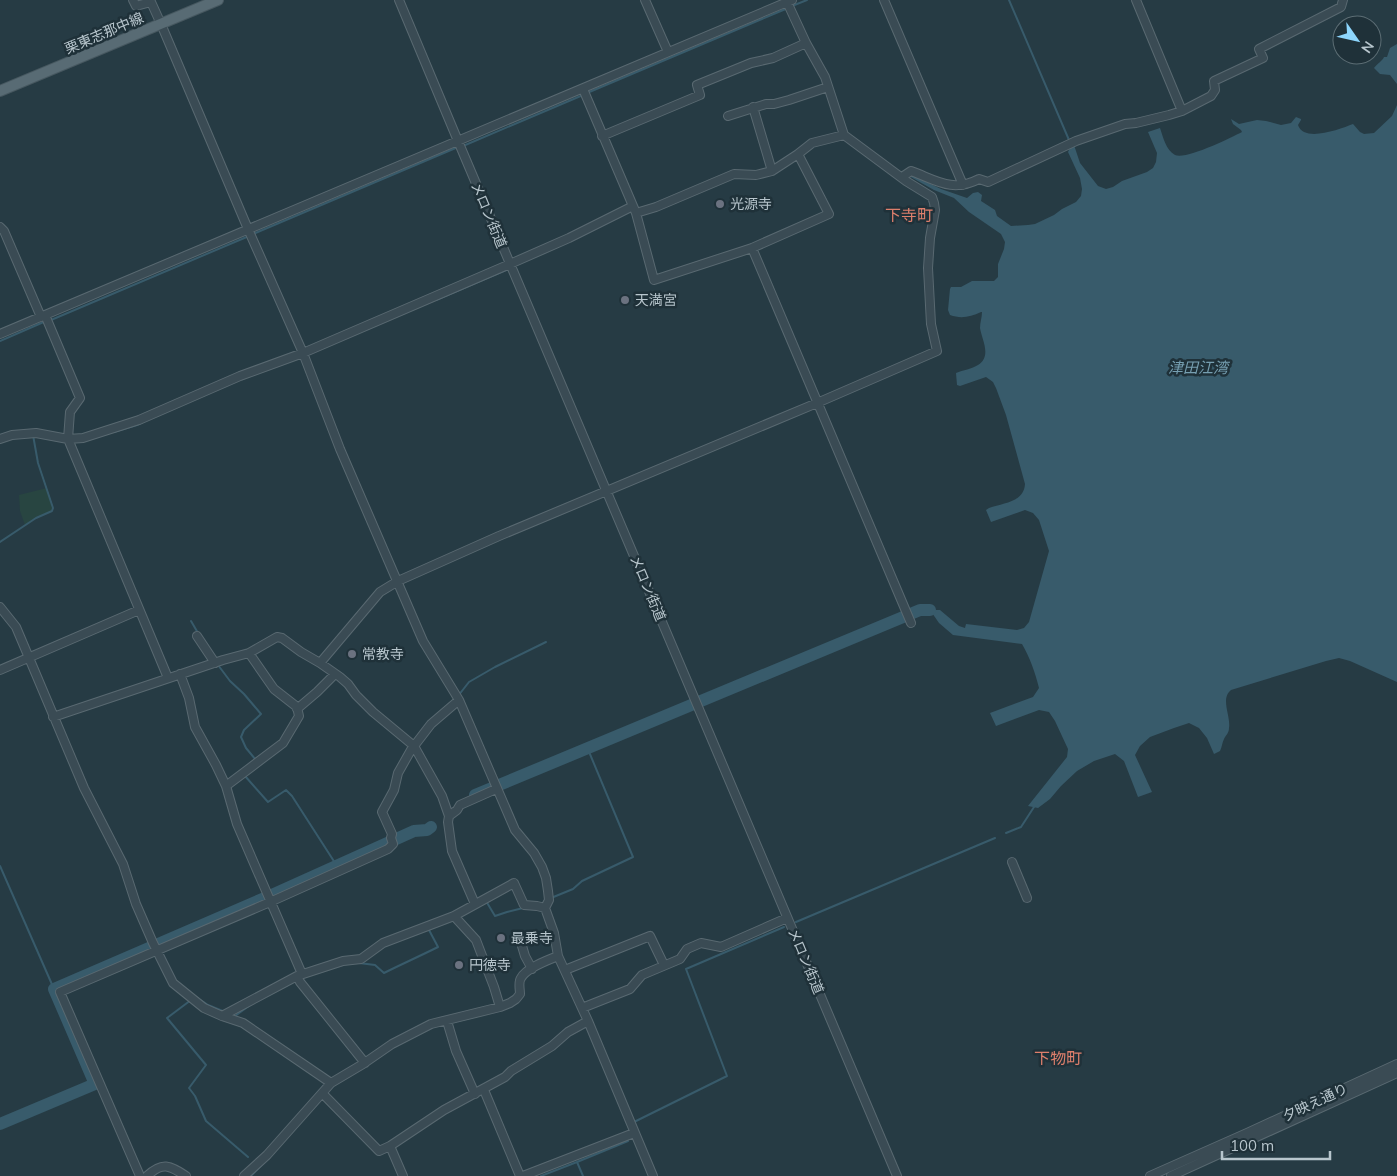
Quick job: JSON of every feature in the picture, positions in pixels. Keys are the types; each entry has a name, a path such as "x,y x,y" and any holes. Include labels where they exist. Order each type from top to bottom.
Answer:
{"main road":[{"name":"栗東志那中線","path":"0,92 218,0"}],"street":[{"path":"133,0 136,6 151,2 303,353 340,449 423,641 459,700 515,830 534,853 542,867 546,878 549,900 545,908 553,928 558,956 588,1021 653,1176"},
{"name":"メロン街道","path":"399,0 459,146 897,1176"},
{"path":"645,0 668,52"},
{"path":"884,0 963,186"},
{"path":"1136,0 1182,111"},
{"path":"902,177 911,171 955,186 963,186 979,179 988,182 1076,141 1125,124 1182,111 1211,96 1215,90 1214,81 1263,58 1259,49 1341,7 1343,0"},
{"path":"0,334 45,318 459,146 584,93 668,52 789,5 806,43 824,76 844,135 932,197 935,210 930,238 928,268 931,324 937,350 398,581 380,592 320,663"},
{"path":"602,136 700,95 697,85 752,63 773,58 806,43"},
{"path":"728,116 753,107 789,100 828,87"},
{"path":"584,93 634,209 654,280 752,248 829,214 798,154"},
{"path":"753,107 772,171"},
{"path":"0,439 12,435 36,434 68,439 83,438 139,420 240,376 303,353 634,209 656,207 734,174 756,175 772,171 812,143 844,135"},
{"path":"0,227 4,231 45,318 80,398 70,412 68,439 168,678"},
{"path":"752,248 911,623"},
{"path":"0,608 16,627 84,788 123,864 136,904 173,983 204,1008 242,1023 331,1082"},
{"path":"0,670 139,610"},
{"path":"197,636 215,663"},
{"path":"53,717 249,653 277,637 282,638 348,684 373,712 414,746 442,796 449,816 448,822 452,850 475,904"},
{"path":"226,786 283,743 298,716 297,707 274,688 249,653"},
{"path":"180,674 189,698 195,727 226,786 237,824 269,898 300,982 365,1063"},
{"path":"297,709 335,674"},
{"path":"140,1176 60,992 155,948 388,848 393,844 391,840 392,834 382,812 394,790 398,773 414,746 431,724 459,700"},
{"path":"449,816 460,805 495,787"},
{"path":"1012,862 1027,898"},
{"path":"222,1016 299,975 343,961 361,959 383,943 454,916 514,883 524,905 545,908"},
{"path":"454,916 476,940 500,1007"},
{"path":"582,1008 630,989 642,975 680,959 687,948 702,943 721,947 787,918"},
{"path":"519,936 525,956 532,969"},
{"path":"565,970 650,936 664,965"},
{"path":"244,1176 267,1154 331,1082 365,1063 392,1044 431,1024 500,1007 516,999 520,994 519,980 522,976 547,960 558,956"},
{"path":"447,1021 456,1051 475,1094"},
{"path":"322,1093 379,1151 390,1146 444,1110 505,1077 511,1071 552,1046 568,1032 588,1021"},
{"name":"夕映え通り","path":"1150,1176 1397,1064"},
{"name":"夕映え通り","path":"1170,1176 1397,1073"},
{"path":"484,1090 521,1176 634,1132"},
{"path":"390,1146 403,1176"},
{"path":"147,1176 154,1170 164,1166 172,1167 186,1176"}],"green space":[{"path":"47,488 51,511 36,517 25,525 20,511 19,495"}],"water":[{"path":"1397,44 1397,84 1390,75 1380,74 1374,68 1377,65 1382,65 1382,59 1387,57 1390,48"},
{"name":"津田江湾","path":"1397,105 1397,682 1339,658 1231,690 1226,698 1229,730 1223,740 1220,751 1214,754 1207,738 1199,728 1189,723 1150,737 1140,746 1135,755 1152,792 1138,797 1124,761 1115,754 1094,761 1077,771 1050,799 1038,808 1028,806 1067,757 1068,749 1049,712 1039,710 996,726 990,713 1033,697 1039,688 1025,649 1022,644 953,635 939,623 930,610 940,610 959,626 965,628 966,624 1017,630 1024,628 1029,622 1049,551 1039,520 1033,513 1025,510 991,522 986,510 1017,498 1024,490 1025,484 1006,415 993,382 986,377 960,386 957,385 956,373 978,365 984,357 985,348 980,328 982,312 966,317 950,315 948,310 950,289 951,287 961,287 972,281 994,281 998,277 998,264 1005,242 1001,234 969,212 954,198 934,190 909,176 910,174 941,189 967,198 973,193 978,192 982,195 981,201 995,210 997,216 1011,226 1028,225 1035,224 1054,215 1076,202 1081,196 1080,178 1068,152 1074,145 1080,163 1098,186 1106,189 1153,168 1157,153 1148,132 1160,128 1169,150 1175,155 1181,156 1208,148 1242,132 1233,124 1231,119 1239,124 1257,120 1281,125 1291,123 1296,117 1301,119 1298,125 1307,133 1323,133 1353,124 1364,134 1374,133 1392,116"}],"waterway":[{"path":"792,6 807,0"},
{"path":"1009,0 1069,140"},
{"path":"587,93 788,8"},
{"path":"463,146 583,95"},
{"path":"253,234 458,147"},
{"path":"51,320 249,236"},
{"path":"436,300 506,270"},
{"path":"0,341 46,321"},
{"path":"114,432 145,421"},
{"path":"0,542 36,518 52,511 53,508 38,463 33,435"},
{"path":"475,795 920,610 930,610"},
{"path":"191,621 198,633"},
{"path":"458,696 469,682 546,642"},
{"path":"218,665 230,681 261,714 244,730 241,737 246,748 256,760"},
{"path":"551,898 573,889 582,881 633,857 587,747"},
{"path":"245,776 268,802 286,790 292,796 337,866"},
{"path":"1006,833 1021,827 1034,807"},
{"path":"0,1124 95,1084 54,989 414,831 427,830 431,827"},
{"path":"796,922 995,838"},
{"path":"0,866 54,989"},
{"path":"486,901 495,916 523,908"},
{"path":"634,1122 727,1076 686,969 784,927"},
{"path":"359,963 375,965 384,973 438,947 429,930"},
{"path":"196,997 208,1005 225,1012"},
{"path":"191,1000 167,1018 206,1065 189,1088 195,1096 206,1121 248,1157"},
{"path":"232,1015 235,1016 253,1003"},
{"path":"453,1022 478,1016"},
{"path":"577,1162 628,1141"},
{"path":"251,1176 282,1143"},
{"path":"541,1176 577,1162 583,1176"}],"place":[{"name":"光源寺","path":"720,204"},
{"name":"天満宮","path":"625,300"},
{"name":"常教寺","path":"352,654"},
{"name":"最乗寺","path":"501,938"},
{"name":"円徳寺","path":"459,965"}],"district":[{"name":"下寺町","path":"909,215"},
{"name":"下物町","path":"1058,1058"}]}
